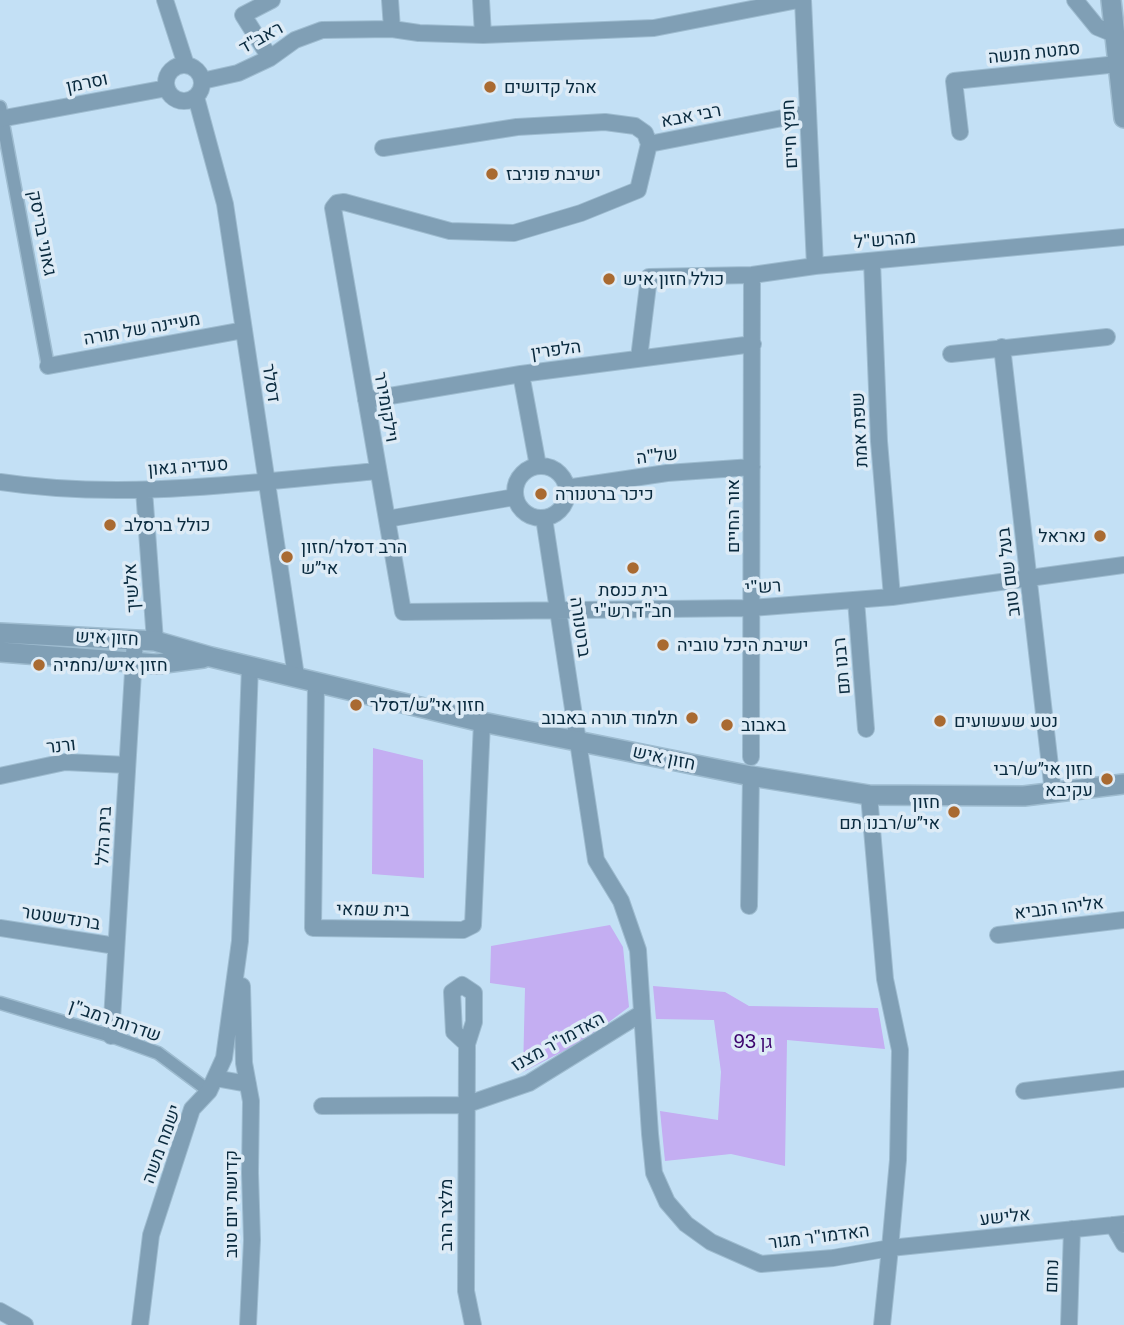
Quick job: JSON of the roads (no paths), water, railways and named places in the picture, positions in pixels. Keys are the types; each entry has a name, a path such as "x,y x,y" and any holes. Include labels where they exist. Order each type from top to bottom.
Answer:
{"street":[{"path":"165,0 186,65"},
{"path":"270,58 243,15 272,0"},
{"path":"390,0 392,29"},
{"path":"481,0 483,35"},
{"name":"ראב\"ד","path":"202,81 238,73 270,58 295,40 322,30 392,29 419,33 483,35 654,28 801,0"},
{"name":"חפץ חיים","path":"801,0 815,266"},
{"path":"1075,0 1097,27 1114,34"},
{"path":"1111,0 1124,118"},
{"name":"סמטת מנשה","path":"960,132 954,81 1120,63"},
{"path":"186,65 197,70 202,81 202,87 196,97 179,101 169,95 165,83 169,72 186,65"},
{"name":"וסרמן","path":"1,115 60,109 167,88"},
{"name":"דסלר","path":"196,97 225,204 296,676"},
{"name":"רבי אבא","path":"383,149 517,127 605,122 635,126 645,134 649,144 808,113"},
{"name":"גאוני בריסק","path":"1,115 48,366"},
{"name":"וילקומירר","path":"402,611 333,208 337,203 344,202 450,231 514,233 581,213 638,190 649,144"},
{"name":"מהרש\"ל","path":"639,358 649,277 752,275 815,266 1124,237"},
{"name":"שפת אמת","path":"872,261 879,441 892,597"},
{"name":"אור החיים","path":"749,906 752,275"},
{"name":"מעיינה של תורה","path":"48,366 244,331"},
{"path":"951,354 1107,337"},
{"name":"הלפרין","path":"366,400 521,374 752,344"},
{"name":"בעל שם טוב","path":"1002,347 1053,792"},
{"path":"521,374 538,466"},
{"path":"538,466 553,469 559,474 566,488 564,504 559,511 544,519 529,516 518,505 515,497 515,489 523,474 538,466"},
{"name":"של\"ה","path":"566,488 667,473 752,467"},
{"name":"סעדיה גאון","path":"0,482 47,489 144,491 378,471"},
{"name":"אלשיך","path":"144,491 155,641"},
{"path":"387,519 515,497"},
{"name":"ברטנורה","path":"544,519 577,740"},
{"name":"רש\"י","path":"402,611 751,608 892,597 1124,565"},
{"name":"רבנו תם","path":"856,600 866,729"},
{"name":"חזון איש","path":"0,633 155,641 482,722 577,740 751,766 869,795 1024,796 1124,784"},
{"name":"בית הלל","path":"111,1036 135,639"},
{"name":"חזון איש","path":"0,652 157,664 211,657"},
{"name":"ישמח משה","path":"248,1084 244,1063 240,941 250,666"},
{"name":"בית שמאי","path":"316,683 313,928 463,930 473,925 482,722"},
{"name":"האדמו\"ר מגור","path":"577,740 596,859 621,901 638,950 654,1173 667,1202 686,1224 711,1242 761,1264 833,1258 890,1248 898,1160 900,1050 885,979 869,795"},
{"name":"ורנר","path":"0,776 65,762 127,765"},
{"name":"אליהו הנביא","path":"998,935 1124,920"},
{"name":"ברנדשטטר","path":"0,928 116,946"},
{"name":"ישמח משה","path":"140,1325 151,1235 192,1109 212,1084 224,1058 240,941"},
{"name":"שדרות רמב\"ן","path":"0,1003 158,1053 212,1084"},
{"name":"האדמו\"ר מצנז","path":"322,1106 465,1105 529,1083 642,1013"},
{"name":"מלצר הרב","path":"467,1044 466,1291 473,1325"},
{"path":"1024,1091 1124,1079"},
{"path":"212,1084 248,1084"},
{"name":"קדושת יום טוב","path":"248,1084 251,1101 252,1240 248,1325"},
{"path":"1118,1224 1124,1244"},
{"name":"אלישע","path":"890,1248 1118,1224"},
{"name":"נחום","path":"1069,1325 1072,1229"},
{"path":"882,1325 890,1248"},
{"path":"0,1311 25,1325"}],"place":[{"name":"אהל קדושים","path":"490,87"},
{"name":"ישיבת פוניבז","path":"492,174"},
{"name":"כולל חזון איש","path":"609,279"},
{"name":"כיכר ברטנורה","path":"541,494"},
{"name":"כולל ברסלב","path":"110,525"},
{"name":"נאראל","path":"1100,536"},
{"name":"הרב דסלר/חזון אי״ש","path":"287,557"},
{"name":"בית כנסת חב\"ד רש\"י","path":"633,568"},
{"name":"ישיבת היכל טוביה","path":"663,645"},
{"name":"חזון איש/נחמיה","path":"39,665"},
{"name":"חזון אי״ש/דסלר","path":"356,705"},
{"name":"תלמוד תורה באבוב","path":"692,718"},
{"name":"נטע שעשועים","path":"940,721"},
{"name":"באבוב","path":"727,725"},
{"name":"חזון אי״ש/רבי עקיבא","path":"1107,779"},
{"name":"חזון אי״ש/רבנו תם","path":"954,812"}],"park label":[{"name":"גן 93","path":"753,1042"}]}
